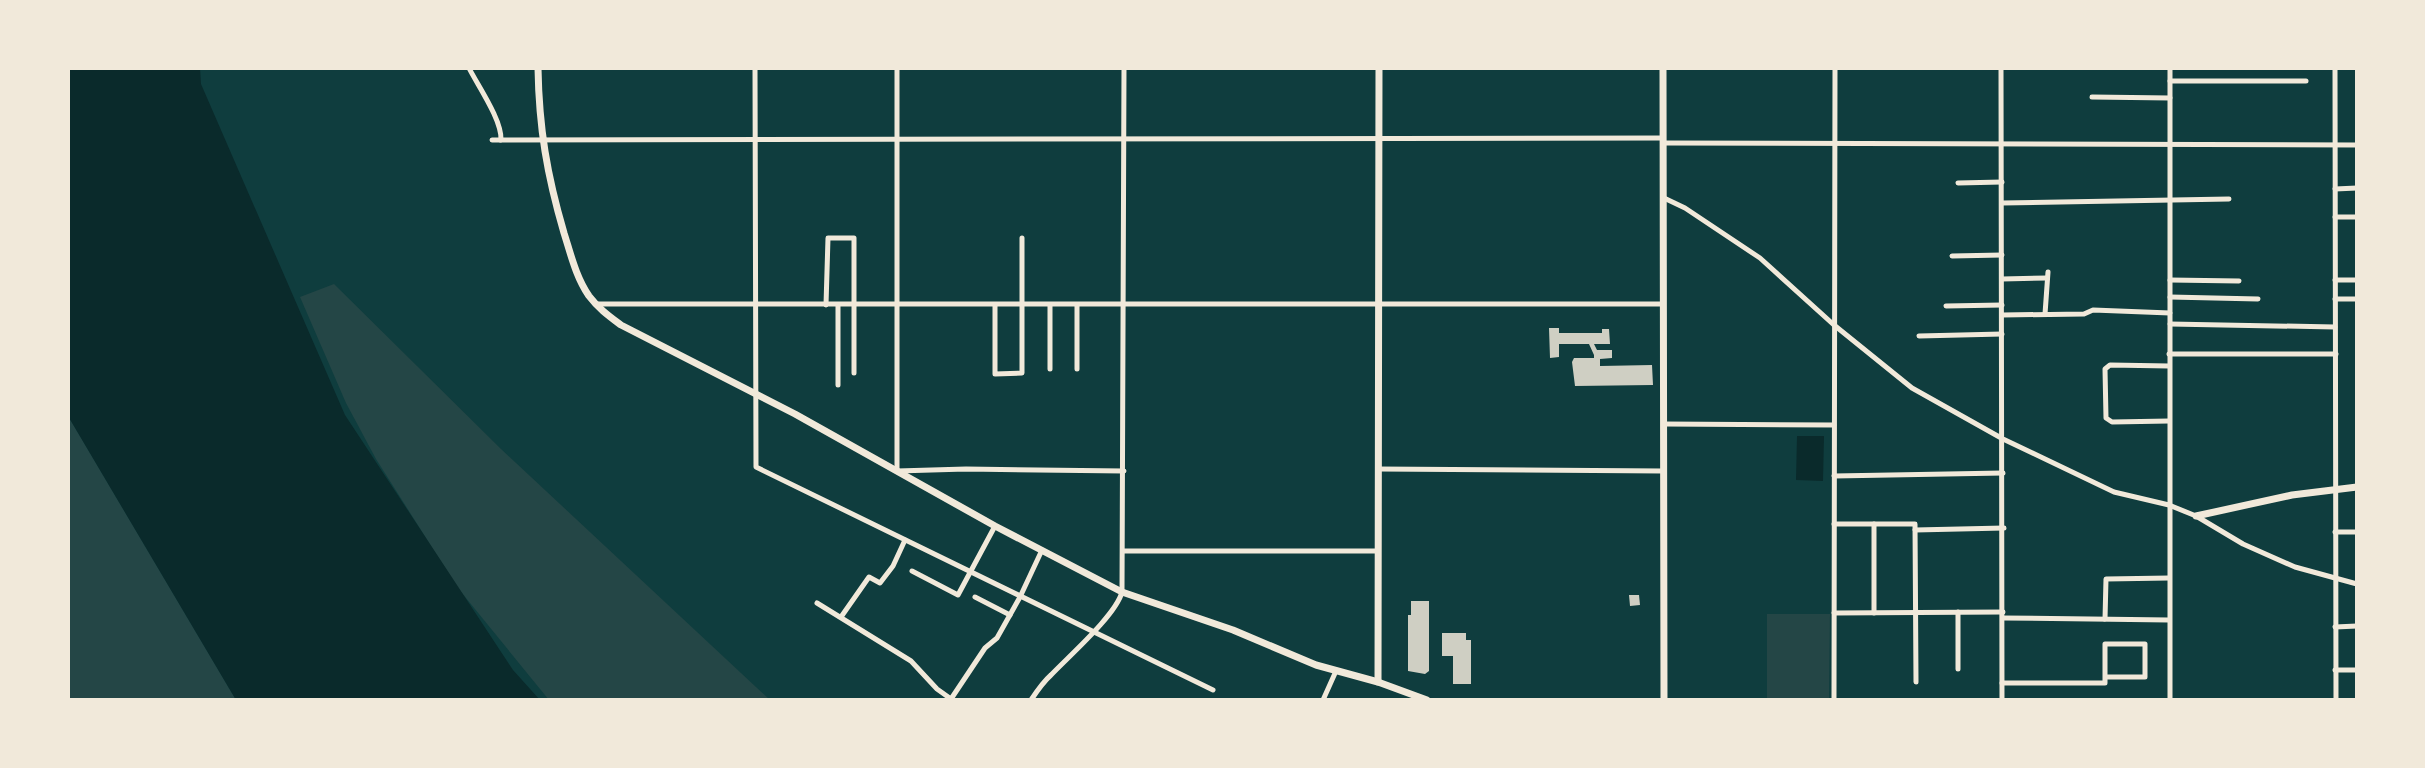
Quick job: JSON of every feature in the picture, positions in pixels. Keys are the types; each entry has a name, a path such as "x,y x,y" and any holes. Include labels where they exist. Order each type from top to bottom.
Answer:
{"street":[{"path":"469,68 490,107 501,140"},
{"path":"538,68 542,140 550,182 575,270 596,304 621,325 755,393 995,526 1122,592 1233,630 1316,665 1378,682 1427,700"},
{"path":"755,68 756,467 1213,690"},
{"path":"897,68 897,471"},
{"path":"1031,700 1048,677 1118,605 1122,592 1124,68"},
{"path":"1378,682 1379,68"},
{"path":"1663,68 1664,700"},
{"path":"1834,700 1835,68"},
{"path":"2001,68 2002,700"},
{"path":"2170,68 2170,700"},
{"path":"2335,68 2336,700"},
{"path":"2170,81 2306,81"},
{"path":"2092,97 2170,98"},
{"path":"492,140 1379,139 2357,145"},
{"path":"1958,183 2002,182"},
{"path":"2335,189 2357,188"},
{"path":"1663,198 1685,208 1760,258 1834,325 1912,388 2003,439 2114,492 2169,505 2196,516 2243,544 2295,567 2357,584"},
{"path":"2002,203 2229,199"},
{"path":"2335,217 2357,217"},
{"path":"826,305 828,238 854,238 854,373"},
{"path":"995,305 995,374 1022,373 1022,238"},
{"path":"1952,256 2002,255"},
{"path":"2002,279 2048,275 2045,314"},
{"path":"2170,280 2239,281"},
{"path":"2335,280 2357,280"},
{"path":"2170,297 2258,299"},
{"path":"2335,299 2357,299"},
{"path":"596,304 1663,304"},
{"path":"838,305 838,385"},
{"path":"1050,305 1050,369"},
{"path":"1077,305 1077,369"},
{"path":"1946,306 2002,305"},
{"path":"2002,315 2084,314 2093,310 2170,313"},
{"path":"2170,324 2335,327"},
{"path":"1919,336 2002,334"},
{"path":"2169,354 2336,354"},
{"path":"2169,366 2110,365 2105,369 2106,418 2112,422 2169,421"},
{"path":"1664,424 1834,425"},
{"path":"1378,469 1664,471"},
{"path":"897,471 1124,471"},
{"path":"1834,476 2003,473"},
{"path":"2196,516 2292,495 2357,487"},
{"path":"1834,524 1915,524 1916,682"},
{"path":"1874,524 1874,613"},
{"path":"912,571 958,595 995,526"},
{"path":"1915,530 2004,528"},
{"path":"2335,532 2357,532"},
{"path":"841,617 869,577 880,583 893,566 905,540"},
{"path":"817,603 911,661 951,699 985,648 997,638 1042,550"},
{"path":"1123,551 1378,551"},
{"path":"2105,619 2106,579 2169,578"},
{"path":"975,597 1010,615"},
{"path":"1834,613 1958,612 2169,620"},
{"path":"1958,612 1958,669"},
{"path":"2335,627 2357,626"},
{"path":"2002,683 2105,683 2105,677 2105,644 2145,644 2145,677 2105,677"},
{"path":"2335,670 2357,670"},
{"path":"1323,700 1336,671"}],"shaded area":[{"path":"68,68 200,68 201,84 345,415 513,670 540,700 236,700 68,416"},
{"path":"334,284 501,449 770,700 549,700 457,587 376,459 346,403 300,297"},
{"path":"68,416 236,700 68,700"},
{"path":"1797,436 1824,436 1823,481 1796,480"},
{"path":"1767,614 1830,614 1829,700 1767,700"}],"building":[{"path":"1549,328 1559,328 1559,333 1602,333 1602,329 1609,329 1610,344 1594,344 1597,350 1612,350 1612,358 1600,359 1600,366 1652,365 1653,385 1575,386 1574,358 1594,358 1594,355 1589,344 1559,344 1559,357 1550,358"},
{"path":"1629,595 1639,595 1640,605 1630,606"},
{"path":"1411,601 1429,601 1429,671 1425,674 1408,671"},
{"path":"1442,633 1466,633 1466,640 1471,640 1471,684 1453,684 1453,656 1442,656"}]}
